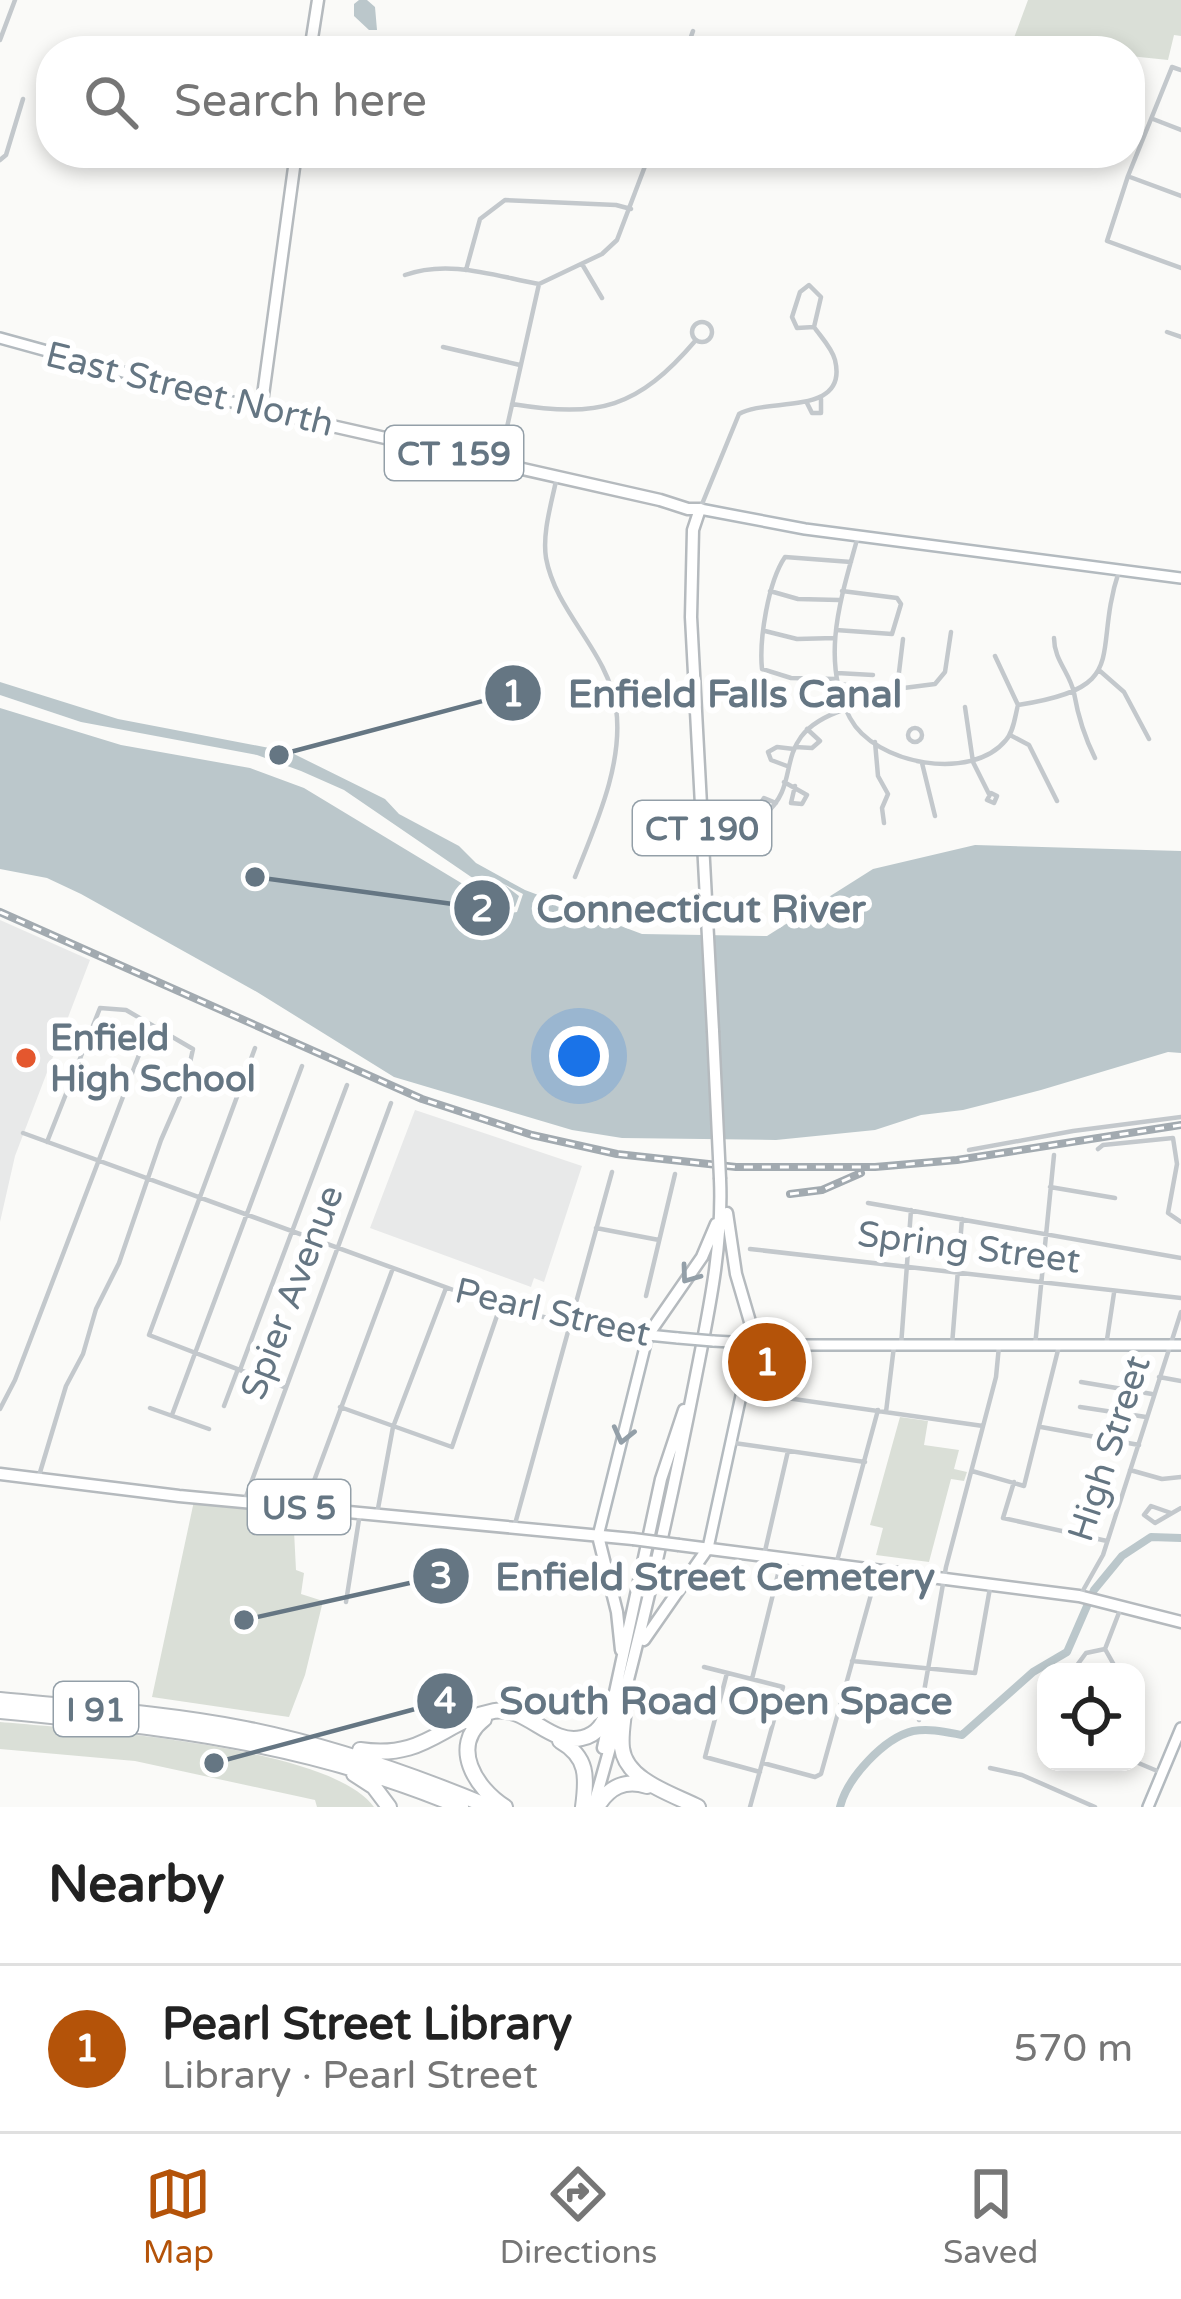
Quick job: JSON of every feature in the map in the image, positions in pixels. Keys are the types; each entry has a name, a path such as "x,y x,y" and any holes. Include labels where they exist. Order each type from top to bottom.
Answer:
{"highway":[{"path":"288,1738 304,1737 363,1751 400,1751 484,1714 503,1711 562,1737 579,1739 601,1728 620,1697"},
{"path":"620,1697 622,1746 628,1766 698,1807"},
{"name":"I 91","path":"0,1700 164,1716 288,1738 410,1774 490,1807"},
{"name":"I 91","path":"0,1711 186,1730 323,1758 461,1807"},
{"path":"506,1807 477,1781 467,1754 473,1729 496,1715 514,1718 579,1755 590,1807"},
{"path":"323,1758 367,1781 389,1807"},
{"path":"590,1807 610,1790 631,1783 648,1786 688,1807"}],"main road":[{"path":"312,36 318,0"},
{"path":"261,410 294,168"},
{"name":"East Street North","path":"0,338 261,410 700,509 858,536 1181,578"},
{"name":"CT 190","path":"590,1807 635,1659 715,1277 721,1209 691,617 695,520 700,509"},
{"path":"635,1659 650,1629 705,1558 752,1345 720,1181"},
{"path":"621,1672 619,1621 598,1536 648,1335 705,1252 721,1209"},
{"name":"Pearl Street","path":"648,1335 752,1345 1175,1347"},
{"name":"CT 190","path":"620,1697 621,1672 662,1479 694,1385"},
{"name":"US 5","path":"0,1474 304,1508 520,1523 1088,1598 1181,1622"},
{"path":"1148,1807 1181,1728"}],"street":[{"path":"0,40 15,0"},
{"path":"691,36 693,31"},
{"path":"1145,133 1172,67 1181,70"},
{"path":"0,160 6,155 23,100"},
{"path":"1151,118 1181,130"},
{"path":"405,275 434,266 539,284 602,254 617,240 645,168"},
{"path":"1131,168 1107,241 1181,268"},
{"path":"1128,176 1181,196"},
{"path":"466,270 480,219 505,200 631,209"},
{"path":"582,264 602,298"},
{"path":"499,463 539,284"},
{"path":"700,509 738,415 758,406 807,403 820,398 833,382 835,361 814,326 821,297 809,285 800,292 792,323 797,328 814,326"},
{"path":"1168,332 1181,337"},
{"path":"512,404 570,412 610,405 651,385 696,340"},
{"path":"443,347 520,365"},
{"path":"807,403 812,413 821,413 820,398"},
{"path":"557,476 546,538 548,566 608,676 617,722 610,775 575,877"},
{"path":"858,536 839,600 836,634 838,679 855,726 874,742 922,763 973,762 992,753 1010,735 1018,705 995,656"},
{"path":"851,562 789,556 778,567 760,664 766,672 802,679 873,675"},
{"path":"1018,705 1074,691 1088,685 1100,671 1106,659 1112,591 1119,571"},
{"path":"770,591 798,599 839,600"},
{"path":"765,631 797,639 892,634 901,604 897,598 842,591"},
{"path":"838,679 897,689 940,681 951,632"},
{"path":"1054,638 1054,651 1074,691 1074,705 1095,758"},
{"path":"897,689 904,639"},
{"path":"1100,671 1124,692 1149,739"},
{"path":"965,707 973,762 989,794"},
{"path":"776,803 794,748 807,729 846,709"},
{"path":"787,766 771,760 768,752 777,747 812,748 820,741 807,729"},
{"path":"1010,735 1029,745 1057,801"},
{"path":"874,742 878,776 888,794 882,808 884,823"},
{"path":"911,758 914,742"},
{"path":"922,763 935,816"},
{"path":"784,782 795,785"},
{"path":"38,1479 66,1386 83,1354 151,1177 194,1054 190,1046 117,1007 106,1006 95,1014 47,1142"},
{"path":"0,1409 150,1026"},
{"path":"255,1048 149,1335 284,1387"},
{"path":"172,1415 302,1066"},
{"path":"224,1406 346,1085"},
{"name":"Spier Avenue","path":"244,1502 392,1102"},
{"path":"969,1150 1181,1117"},
{"name":"Pearl Street","path":"23,1133 500,1307 648,1335"},
{"path":"1098,1149 1173,1138 1178,1165 1168,1213 1181,1222"},
{"path":"1035,1346 1054,1155"},
{"path":"520,1523 612,1172"},
{"path":"646,1296 675,1174"},
{"path":"1051,1187 1114,1198"},
{"path":"868,1203 1181,1258"},
{"path":"837,1564 897,1346 911,1210"},
{"path":"952,1346 962,1220"},
{"path":"596,1228 659,1240"},
{"name":"Spring Street","path":"750,1249 1181,1298"},
{"path":"304,1508 393,1268"},
{"path":"377,1514 393,1427 446,1288"},
{"path":"1106,1346 1114,1290"},
{"path":"340,1407 452,1447 500,1307"},
{"name":"High Street","path":"1088,1598 1159,1377 1175,1347 1181,1312"},
{"path":"919,1720 944,1577 1000,1346"},
{"path":"971,1471 1024,1486 1059,1346"},
{"path":"1159,1377 1181,1381"},
{"path":"1081,1382 1154,1394"},
{"path":"741,1391 983,1426"},
{"path":"1080,1407 1146,1418"},
{"path":"150,1408 208,1430"},
{"path":"1041,1427 1139,1445"},
{"path":"730,1443 865,1462"},
{"path":"764,1555 788,1451"},
{"path":"1130,1470 1154,1478 1181,1477"},
{"path":"1014,1482 1004,1518 1107,1541"},
{"path":"1171,1513 1181,1508"},
{"path":"346,1602 359,1513"},
{"path":"752,1679 782,1557"},
{"path":"763,1763 815,1778 821,1774 878,1569"},
{"path":"852,1661 975,1673 991,1584"},
{"path":"1105,1649 1122,1606"},
{"path":"1079,1663 1086,1653 1105,1649"},
{"path":"1105,1649 1113,1663"},
{"path":"704,1667 783,1687 751,1807"},
{"path":"727,1673 705,1757 760,1772"},
{"path":"1145,1766 1162,1773"},
{"path":"990,1768 1022,1775 1095,1807"}],"shaded area":[{"path":"359,0 375,7 377,30 369,30 354,16"},
{"path":"1028,0 1181,0 1181,36 1174,35 1168,60 1145,58 1145,36 1015,36"},
{"path":"0,682 118,719 290,752 385,799 399,814 525,890 642,934 767,936 873,869 975,845 1181,851 1181,1053 1168,1052 1041,1090 963,1110 921,1115 875,1130 776,1140 622,1138 572,1130 394,1077 257,992 81,894 47,878 0,869 0,708 121,745 250,768 304,788 511,913 517,912 523,894 502,883 519,896 515,907 344,790 301,771 257,755 81,722 0,695"},
{"name":"Enfield High School","path":"0,920 90,960 15,1156 0,1222"},
{"path":"415,1110 582,1166 544,1282 534,1278 531,1287 370,1228"},
{"path":"900,1417 928,1421 924,1445 959,1450 954,1469 967,1472 964,1481 951,1479 929,1562 876,1555 883,1528 870,1525"},
{"path":"194,1501 293,1511 296,1570 304,1573 301,1594 323,1601 289,1717 152,1697"},
{"path":"0,1722 141,1736 257,1755 348,1786 374,1807 317,1807 315,1800 135,1761 0,1749"}],"waterway":[{"path":"840,1807 859,1772 890,1742 919,1730 962,1735 1033,1672 1067,1652 1094,1590 1122,1556 1151,1537 1181,1538"}],"railway":[{"path":"0,912 422,1099 532,1135 617,1154 736,1167 875,1167 957,1160 1181,1125"},
{"path":"790,1194 822,1190 861,1173"}],"place":[{"name":"Enfield Falls Canal","path":"279,755"},
{"name":"Connecticut River","path":"255,877"},
{"name":"Enfield High School","path":"26,1058"},
{"name":"Pearl Street Library","path":"767,1362"},
{"name":"Enfield Street Cemetery","path":"244,1620"},
{"name":"South Road Open Space","path":"214,1763"}]}
